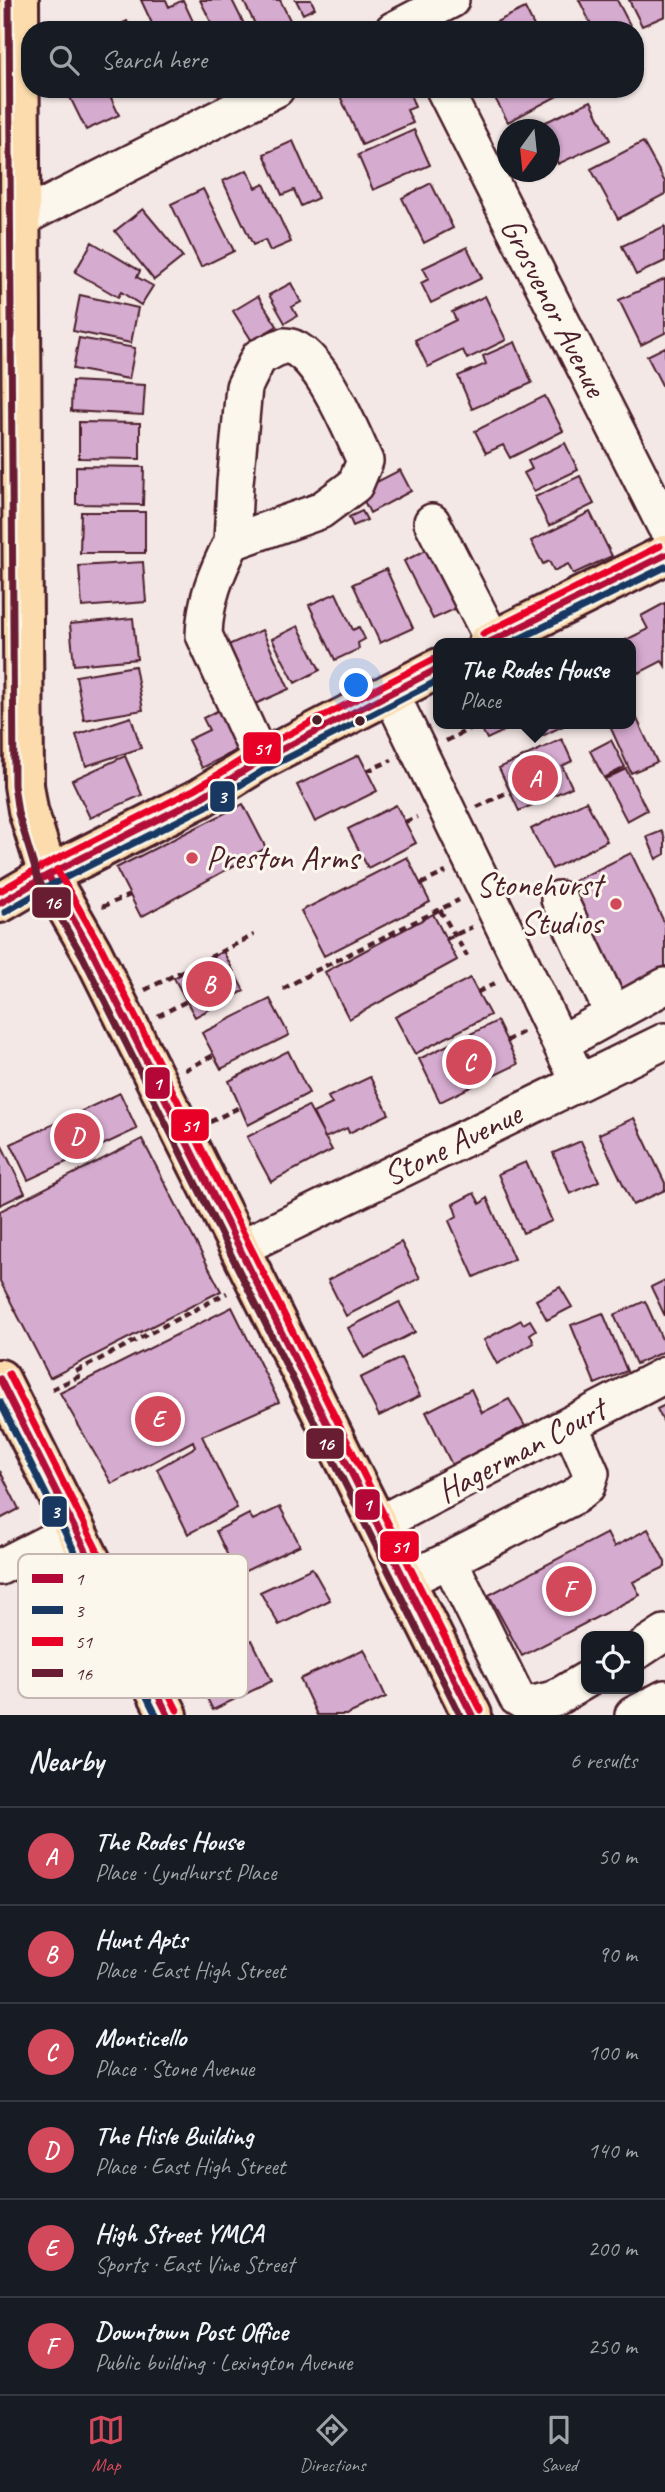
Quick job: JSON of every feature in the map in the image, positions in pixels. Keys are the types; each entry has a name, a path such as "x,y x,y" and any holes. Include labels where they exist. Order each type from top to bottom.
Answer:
{"main road":[{"path":"19,0 20,219 11,313 24,785 28,810 48,875 92,952 405,1581 461,1712"},
{"path":"498,638 665,555"},
{"path":"0,904 48,875 200,797 261,760 433,671"},
{"path":"0,1378 88,1554"},
{"path":"160,1698 168,1715"}],"street":[{"path":"415,21 451,0"},
{"path":"20,219 258,98"},
{"name":"Grosvenor Avenue","path":"449,98 665,526"},
{"path":"232,542 320,511 355,485 365,461 321,373 301,350 285,346 259,357 244,387 232,542 214,575 204,622 204,635 261,760"},
{"path":"432,522 488,638"},
{"path":"390,692 408,756 561,1043 579,1082"},
{"path":"559,899 613,1014"},
{"path":"561,1043 665,986"},
{"name":"Stone Avenue","path":"240,1248 665,1041"},
{"name":"Hagerman Court","path":"377,1525 665,1375"},
{"path":"405,1581 575,1496 587,1486 591,1473 570,1425"},
{"path":"26,1554 75,1529"},
{"path":"0,1567 18,1558"},
{"path":"449,1560 517,1698 529,1705 554,1699 581,1683"},
{"path":"644,1647 665,1633"},
{"path":"633,1715 665,1698"}],"path":[{"path":"367,771 468,729"},
{"path":"477,807 510,792"},
{"path":"421,884 453,869"},
{"path":"97,909 130,895"},
{"path":"283,989 466,897"},
{"path":"440,909 467,956"},
{"path":"446,940 479,923"},
{"path":"138,993 254,936"},
{"path":"151,1019 187,1001"},
{"path":"178,1074 214,1055"},
{"path":"203,1125 240,1107"},
{"path":"52,1389 78,1377 75,1371 228,1293"}],"building":[{"path":"141,0 166,0 169,7 183,0 193,21 151,21"},
{"path":"200,0 232,0 242,21 210,21"},
{"path":"243,0 280,0 290,20 288,21 254,21"},
{"path":"296,0 311,0 315,8 303,14"},
{"path":"579,0 617,0 628,21 590,21"},
{"path":"629,0 665,0 665,16 644,25 644,21 640,21"},
{"path":"525,8 532,21 498,21"},
{"path":"70,98 111,98 119,115 86,130"},
{"path":"341,98 412,98 415,107 407,110 413,123 362,145"},
{"path":"495,98 554,98 514,119 506,119"},
{"path":"591,101 610,140 560,163 560,119 552,119"},
{"path":"414,130 430,165 373,190 358,155"},
{"path":"293,141 318,198 301,206 294,190 282,195 264,154"},
{"path":"643,142 665,182 665,194 618,219 591,169"},
{"path":"247,170 256,188 264,184 291,242 270,251 265,240 253,245 223,181"},
{"path":"431,183 453,228 424,243 402,198"},
{"path":"203,189 234,251 201,267 171,204"},
{"path":"143,209 183,257 154,280 115,231"},
{"path":"665,226 665,261 636,275 622,246"},
{"path":"92,242 140,271 137,277 153,286 141,305 121,292 118,297 75,272"},
{"path":"467,247 482,278 431,303 421,283 429,279 423,268"},
{"path":"665,279 665,333 641,345 619,300"},
{"path":"291,283 301,302 292,307 297,316 285,323 269,295"},
{"path":"80,295 138,308 131,343 73,331"},
{"path":"258,296 277,326 252,341 233,311"},
{"path":"485,296 506,340 467,359 463,350 428,367 415,340 456,320 452,312"},
{"path":"79,338 135,348 129,379 73,369"},
{"path":"515,342 532,383 472,409 458,376 486,364 483,356"},
{"path":"665,347 665,389 664,389 647,356"},
{"path":"72,381 145,385 143,415 71,411"},
{"path":"545,396 563,431 510,458 503,445 486,453 475,431"},
{"path":"79,422 140,423 140,459 79,458"},
{"path":"565,443 578,470 534,491 524,473 532,469 528,461"},
{"path":"76,466 144,467 143,505 76,504"},
{"path":"400,470 411,491 370,513 359,491"},
{"path":"580,476 594,504 549,526 535,497"},
{"path":"362,511 367,520 353,526 349,517"},
{"path":"81,512 145,512 145,553 80,553"},
{"path":"590,512 612,556 573,574 568,564 554,571 549,561 543,564 531,541"},
{"path":"428,549 457,608 433,619 404,561"},
{"path":"143,562 146,602 82,607 79,566"},
{"path":"386,569 413,628 380,643 353,584"},
{"path":"336,593 353,630 359,627 365,639 358,643 359,649 335,660 309,605"},
{"path":"665,603 665,666 662,661 639,673 636,668 636,638 630,638 648,629 641,616"},
{"path":"133,618 137,659 74,665 70,624"},
{"path":"298,626 320,670 295,683 272,639"},
{"path":"262,630 289,689 253,705 226,646"},
{"path":"135,666 143,710 84,720 76,676"},
{"path":"225,707 245,746 202,768 188,740 209,730 203,718"},
{"path":"131,717 141,748 86,766 76,735"},
{"path":"636,717 657,762 631,773 611,729 636,729"},
{"path":"482,729 508,729 487,739"},
{"path":"533,729 557,729 538,738"},
{"path":"562,739 572,761 562,766 572,787 519,811 499,768"},
{"path":"611,740 625,767 604,778 590,751"},
{"path":"359,755 377,791 315,822 297,785"},
{"path":"125,756 142,795 90,818 72,780"},
{"path":"626,769 647,810 627,821 605,779"},
{"path":"586,801 607,841 552,869 531,829"},
{"name":"Preston Arms","path":"243,804 266,848 141,917 116,868"},
{"path":"396,805 416,843 368,868 348,829"},
{"path":"662,831 665,854 656,859 647,837"},
{"name":"Stonehurst Studios","path":"631,853 665,924 665,971 621,992 568,884"},
{"path":"407,857 430,902 324,956 301,911"},
{"path":"433,914 457,960 349,1019 325,972"},
{"path":"223,951 244,991 195,1017 174,978"},
{"path":"470,978 490,1015 415,1054 395,1017"},
{"path":"270,999 289,1035 221,1069 202,1033"},
{"path":"497,1021 518,1064 440,1102 419,1059"},
{"path":"288,1051 309,1093 248,1125 229,1081"},
{"path":"370,1077 389,1114 349,1133 347,1128 325,1138 313,1113 332,1104 328,1097"},
{"path":"120,1093 137,1129 28,1180 11,1144"},
{"path":"308,1106 332,1150 271,1182 247,1137"},
{"path":"634,1118 665,1183 665,1190 633,1205 599,1134"},
{"path":"142,1139 221,1291 50,1378 0,1281 0,1211"},
{"path":"581,1141 599,1181 570,1194 553,1153"},
{"path":"0,1142 25,1193 0,1205"},
{"path":"526,1162 552,1221 523,1233 498,1174"},
{"path":"474,1193 480,1204 487,1198 514,1259 474,1277 449,1221 457,1216 453,1204"},
{"path":"401,1242 420,1278 346,1316 328,1280"},
{"path":"665,1280 665,1316 651,1287"},
{"path":"560,1287 572,1307 547,1320 536,1300"},
{"path":"645,1301 665,1351 636,1364 614,1315"},
{"path":"399,1302 415,1332 364,1358 348,1328"},
{"path":"232,1307 279,1402 202,1436 237,1508 188,1534 157,1469 195,1447 193,1441 112,1484 60,1393"},
{"path":"603,1313 627,1371 595,1384 571,1325"},
{"path":"521,1320 523,1324 530,1320 536,1330 530,1334 534,1343 497,1364 484,1340"},
{"path":"401,1358 420,1396 379,1416 360,1378"},
{"path":"471,1389 482,1413 509,1399 525,1426 452,1465 426,1412"},
{"path":"665,1405 665,1425 657,1409"},
{"path":"0,1471 19,1509 0,1519"},
{"path":"280,1507 300,1545 248,1570 248,1554 227,1554 216,1531 249,1514 253,1520"},
{"path":"648,1529 665,1567 633,1582 640,1595 522,1656 489,1595 607,1533 614,1547"},
{"path":"312,1568 330,1600 279,1625 260,1592"},
{"path":"252,1640 272,1681 248,1693 248,1642"},
{"path":"364,1649 386,1697 346,1715 317,1715 300,1679"},
{"path":"207,1698 237,1698 213,1710"}],"transit line":[{"name":"16","path":"9,0 14,785 18,813 38,879 83,957 460,1715"},
{"name":"51","path":"483,634 660,546"},
{"name":"1","path":"498,638 665,555"},
{"name":"3","path":"521,638 665,567"},
{"name":"51","path":"0,891 43,866 195,789 256,751 433,660"},
{"name":"1","path":"0,903 48,875 200,798 261,760 433,671"},
{"name":"3","path":"5,912 53,884 205,807 266,769 433,683"},
{"name":"51","path":"57,870 101,947 481,1710"},
{"name":"1","path":"48,875 92,952 472,1715"},
{"name":"51","path":"9,1374 99,1554"},
{"name":"1","path":"0,1379 88,1554"},
{"name":"3","path":"0,1402 76,1554"},
{"name":"3","path":"148,1698 156,1715"},
{"name":"1","path":"160,1698 168,1715"},
{"name":"51","path":"171,1698 177,1710"}],"place":[{"name":"The Rodes House","path":"535,778"},
{"name":"Preston Arms","path":"192,858"},
{"name":"Stonehurst Studios","path":"616,904"},
{"name":"Hunt Apts","path":"209,984"},
{"name":"Monticello","path":"469,1062"},
{"name":"The Hisle Building","path":"77,1136"},
{"name":"High Street YMCA","path":"158,1419"},
{"name":"Downtown Post Office","path":"569,1589"}]}
